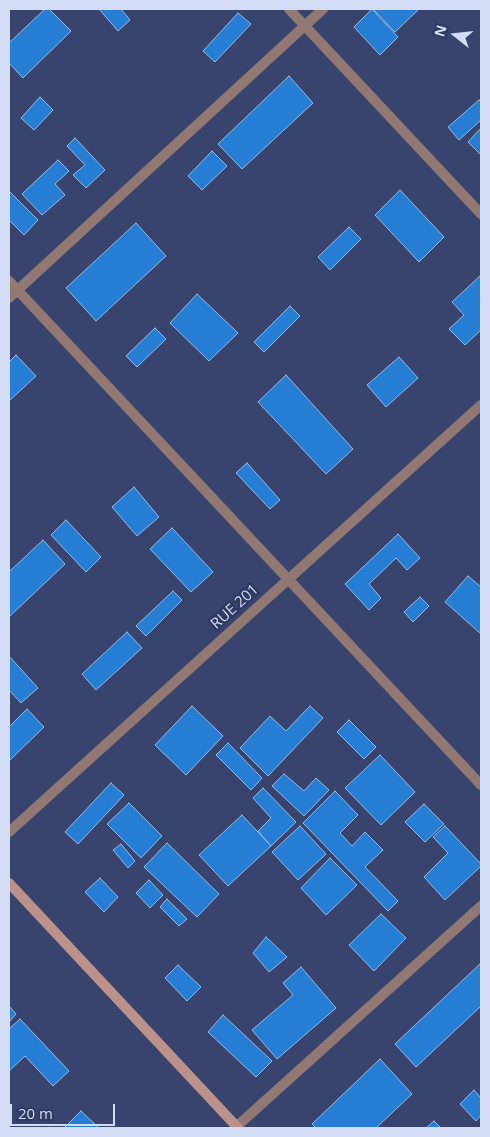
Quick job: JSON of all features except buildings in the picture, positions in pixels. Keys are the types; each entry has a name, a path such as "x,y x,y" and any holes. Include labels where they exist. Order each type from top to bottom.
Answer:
{"street":[{"path":"290,9 481,214"},
{"path":"9,298 323,9"},
{"path":"9,281 481,785"},
{"name":"RUE 201","path":"9,832 481,405"},
{"path":"9,883 237,1128 481,906"}]}
